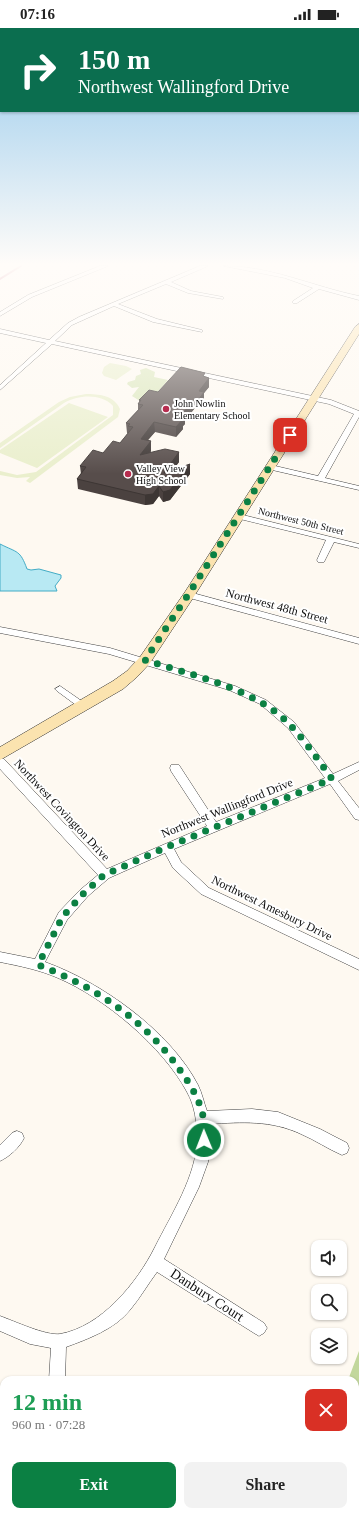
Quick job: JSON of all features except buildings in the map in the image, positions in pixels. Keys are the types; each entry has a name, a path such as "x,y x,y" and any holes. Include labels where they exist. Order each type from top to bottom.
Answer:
{"street":[{"path":"20,335 337,403 358,414 320,479"},
{"path":"0,388 57,335"},
{"path":"0,754 118,685 132,674 145,660 270,468 354,335"},
{"path":"270,468 359,488"},
{"name":"Northwest 50th Street","path":"238,516 359,546"},
{"path":"321,560 331,539"},
{"name":"Northwest 48th Street","path":"188,595 359,641"},
{"path":"0,630 110,651 145,660 232,688 262,702 291,725 359,816"},
{"path":"60,689 82,706"},
{"name":"Northwest Covington Drive","path":"0,762 104,875"},
{"name":"Northwest Wallingford Drive","path":"38,965 63,916 84,893 104,875 167,847 332,779 359,766"},
{"path":"175,768 214,828"},
{"name":"Northwest Amesbury Drive","path":"167,847 177,865 205,891 359,965"},
{"path":"0,957 38,965 63,974 104,997 149,1033 169,1054 194,1090 203,1118 204,1140 201,1162 194,1182 155,1262 124,1306 104,1322 82,1334 59,1342 30,1336 0,1323"},
{"path":"203,1118 248,1116 269,1117 317,1134 342,1148"},
{"path":"0,1154 17,1138"},
{"name":"Danbury Court","path":"155,1262 259,1328"},
{"path":"57,1376 59,1342"}],"green space":[{"path":"110,363 126,366 132,369 116,380 104,376 102,373 104,367"},
{"path":"146,368 155,372 154,377 168,380 154,396 140,401 132,396 139,387 132,388 127,384 128,382 135,380 136,376 141,374 140,370"},
{"path":"96,394 110,398 120,409 118,417 30,483 26,481 30,477 17,478 0,475 0,471 17,475 36,472 113,415 113,406 102,399 96,397 76,398 64,403 0,448 0,443 59,402 70,397"},
{"path":"69,403 108,417 37,468 0,453 0,450"},
{"path":"359,1351 359,1376 350,1376"}],"water":[{"path":"0,544 18,553 27,569 39,569 61,575 61,578 55,586 57,591 0,591"}],"place":[{"name":"John Nowlin Elementary School","path":"166,409"},
{"name":"Valley View High School","path":"128,474"}],"route":[{"path":"204,1140 203,1118 194,1090 169,1054 149,1033 126,1013 104,997 63,974 38,965 63,916 84,893 104,875 167,847 332,779 291,725 278,713 262,702 232,688 145,660 290,435"}]}
